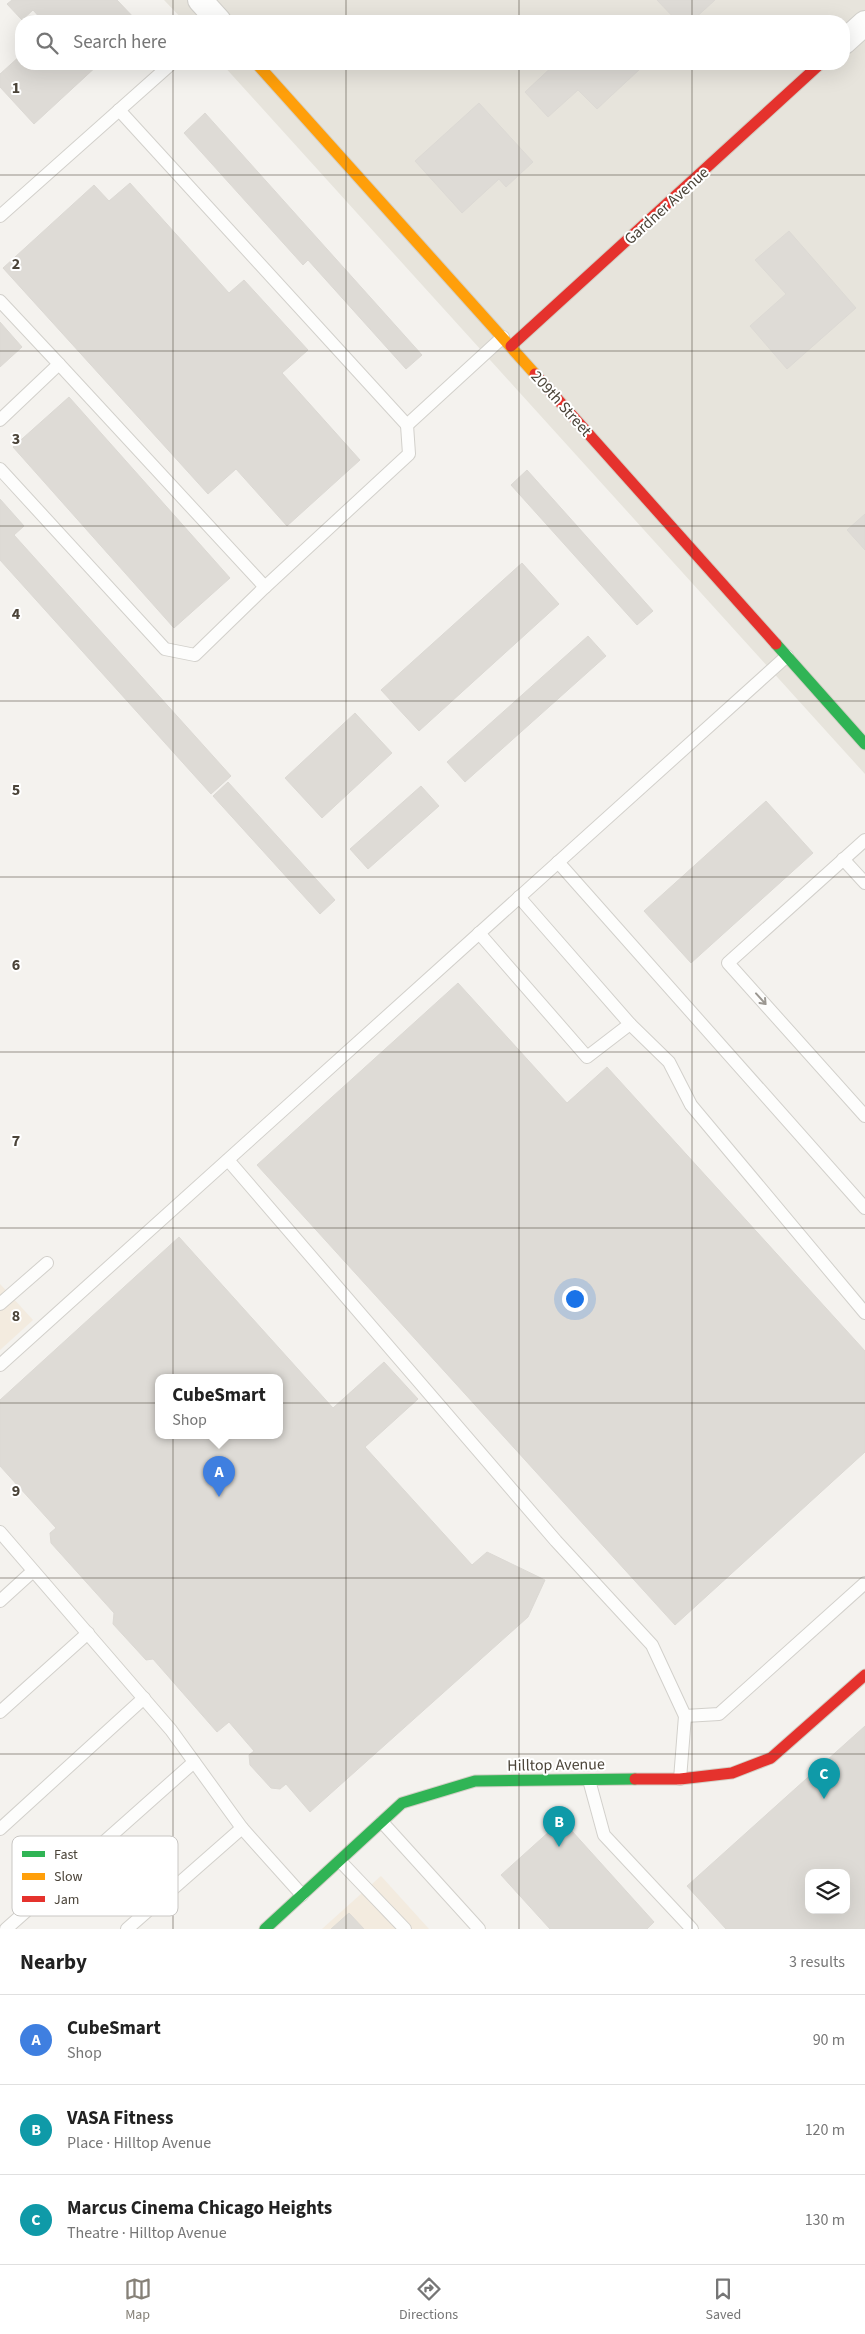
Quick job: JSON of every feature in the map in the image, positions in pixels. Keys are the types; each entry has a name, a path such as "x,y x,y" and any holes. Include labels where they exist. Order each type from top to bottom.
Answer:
{"street":[{"path":"200,0 214,15"},
{"path":"850,37 865,23"},
{"name":"209th Street","path":"262,70 865,744"},
{"name":"Gardner Avenue","path":"507,342 813,70"},
{"name":"Hilltop Avenue","path":"265,1929 402,1803 476,1781 680,1779 732,1773 771,1758 865,1675"}],"lane":[{"path":"0,216 164,70"},
{"path":"0,469 165,649 195,655 265,587 409,454 407,425 119,110"},
{"path":"0,301 265,587"},
{"path":"407,425 507,342"},
{"path":"0,420 59,364"},
{"path":"0,1365 787,656"},
{"path":"865,840 728,963 865,1116"},
{"path":"843,859 865,883"},
{"path":"558,862 865,1208"},
{"path":"519,897 630,1024 670,1062 691,1105 865,1312"},
{"path":"479,933 588,1057 630,1024"},
{"path":"228,1160 556,1541 652,1645 685,1716 680,1779"},
{"path":"0,1304 47,1262"},
{"path":"0,1532 172,1730 242,1828 302,1895"},
{"path":"0,1601 33,1571"},
{"path":"685,1716 719,1714 865,1583"},
{"path":"0,1712 88,1633"},
{"path":"0,1829 144,1698"},
{"path":"111,1836 194,1762"},
{"path":"589,1780 604,1834 692,1929"},
{"path":"382,1822 479,1929"},
{"path":"178,1884 242,1828"},
{"path":"340,1861 405,1929"},
{"path":"6,1929 21,1916"},
{"path":"127,1929 142,1916"}],"shaded area":[{"path":"164,0 865,0 865,774 227,70 850,70 850,15 178,15"},
{"path":"0,1284 33,1320 0,1350"},
{"path":"381,1876 429,1929 322,1929"}],"building":[{"path":"12,0 117,0 131,15 38,15 33,10 28,15 17,15 7,4"},
{"path":"657,0 715,0 699,15 671,15"},
{"path":"15,60 15,70 92,70 34,124 0,87 0,74"},
{"path":"549,70 639,70 597,109 578,90 548,117 525,92"},
{"path":"479,103 533,162 506,187 499,179 462,213 415,161"},
{"path":"205,113 422,355 406,369 308,260 303,265 184,133"},
{"path":"130,183 229,293 244,280 308,350 282,373 360,460 287,526 236,469 208,494 3,268 94,185 109,201"},
{"path":"789,231 856,308 787,369 750,326 786,294 755,260"},
{"path":"0,322 22,347 0,367"},
{"path":"69,397 230,578 174,628 13,447"},
{"path":"527,470 653,611 637,625 511,485"},
{"path":"0,499 24,526 14,535 231,776 211,794 0,560"},
{"path":"865,514 865,550 847,530"},
{"path":"522,563 559,604 419,731 381,690"},
{"path":"588,636 606,656 465,782 447,762"},
{"path":"355,713 392,753 322,818 285,778"},
{"path":"228,782 335,900 320,914 213,796"},
{"path":"421,786 439,806 368,869 350,849"},
{"path":"766,801 813,853 691,963 644,911"},
{"path":"458,983 567,1103 607,1067 865,1351 865,1452 675,1625 257,1165"},
{"path":"179,1237 333,1408 384,1362 418,1399 365,1447 472,1565 487,1552 545,1580 528,1617 310,1812 286,1784 280,1789 271,1788 250,1765 249,1755 254,1751 229,1722 217,1732 153,1659 146,1660 113,1624 114,1613 51,1543 50,1533 56,1528 0,1466 0,1400"},
{"path":"865,1726 865,1929 726,1929 687,1886"},
{"path":"562,1820 654,1922 647,1929 550,1929 501,1875"},
{"path":"349,1913 364,1929 331,1929"}],"traffic: fast":[{"path":"776,644 865,744"},
{"path":"265,1929 402,1803 475,1781 635,1779"}],"traffic: slow":[{"path":"262,70 535,374"}],"traffic: jam":[{"path":"511,346 813,70"},
{"path":"535,374 776,644"},
{"path":"635,1779 680,1779 732,1773 771,1758 865,1675"}],"place":[{"name":"CubeSmart","path":"219,1497"},
{"name":"Marcus Cinema Chicago Heights","path":"824,1799"},
{"name":"VASA Fitness","path":"559,1847"}]}
